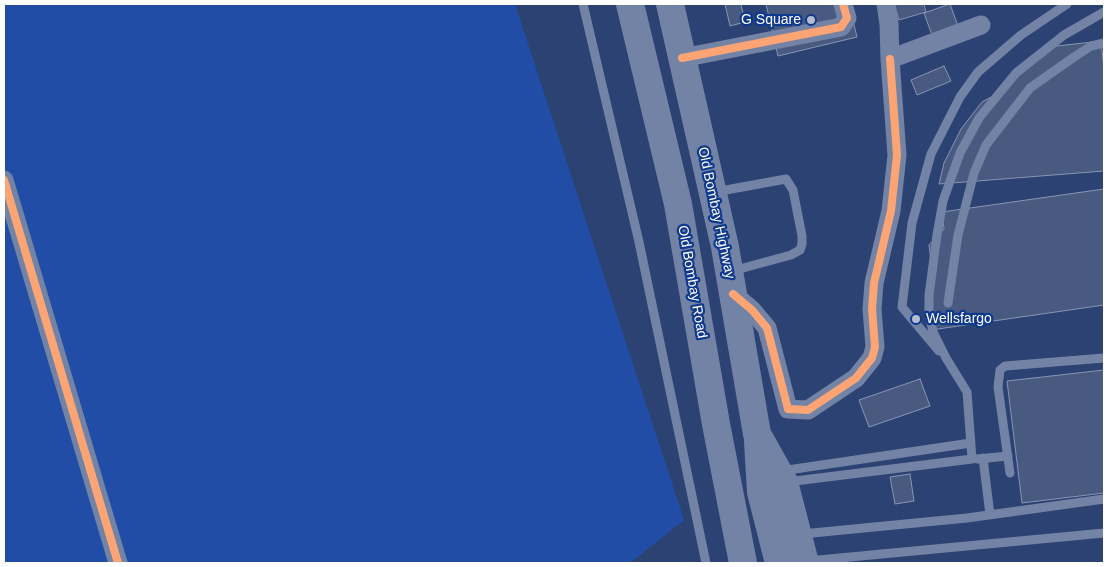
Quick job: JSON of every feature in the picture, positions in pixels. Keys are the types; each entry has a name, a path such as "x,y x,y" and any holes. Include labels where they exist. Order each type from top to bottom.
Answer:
{"main road":[{"name":"Old Bombay Road","path":"630,4 678,204 716,424 743,563"},
{"name":"Old Bombay Highway","path":"670,4 731,283 758,434 774,482"},
{"path":"774,482 798,534 796,563"},
{"path":"774,482 796,563"}],"street":[{"path":"682,58 841,27 847,18 843,4"},
{"path":"731,283 767,328 788,409 808,410 856,378 872,358 875,347 872,309 874,283 891,211 897,155 889,24 886,4"},
{"path":"890,59 981,25"},
{"path":"4,180 118,563"}],"lane":[{"path":"584,4 640,242 706,563"},
{"path":"946,358 902,307 912,223 932,154 960,98 978,72 1021,35 1067,4"},
{"path":"972,459 967,392 946,358 933,332 929,313 929,295 936,234 943,201 960,153 979,118 1016,73 1064,35 1104,12"},
{"path":"948,303 960,226 974,173 986,145 1030,88 1091,46 1104,42"},
{"path":"712,192 786,179 793,190 802,236 800,250 731,283"},
{"path":"1010,473 998,387 1000,370 1005,366 1104,358"},
{"path":"774,482 971,443"},
{"path":"774,482 1008,456"},
{"path":"983,458 990,515"},
{"path":"798,534 990,515 1104,499"},
{"path":"796,563 1104,533"}],"shaded area":[{"path":"4,4 515,4 684,520 630,563 4,563"}],"building":[{"path":"725,4 741,4 745,22 730,26"},
{"name":"G Square","path":"766,4 849,4 857,37 778,56"},
{"path":"894,4 924,4 926,12 899,20"},
{"path":"950,4 958,26 932,35 924,13"},
{"path":"1101,41 1104,69 1104,171 939,184 944,163 961,129 982,102 1000,92 1048,47"},
{"path":"944,66 951,81 917,95 911,80"},
{"path":"1104,189 1104,305 931,330 932,269 929,245 944,229 942,212"},
{"path":"1104,370 1104,493 1022,503 1007,381"},
{"path":"920,379 930,406 869,427 859,400"},
{"path":"910,474 914,501 895,504 890,477"}],"cycle path":[{"path":"682,58 841,27 847,18 843,4"},
{"path":"733,294 752,310 767,328 788,409 808,410 856,378 872,358 875,347 872,309 874,283 891,211 897,155 890,59"},
{"path":"4,180 118,563"}],"place":[{"name":"G Square","path":"811,20"},
{"name":"Wellsfargo","path":"916,319"}]}
